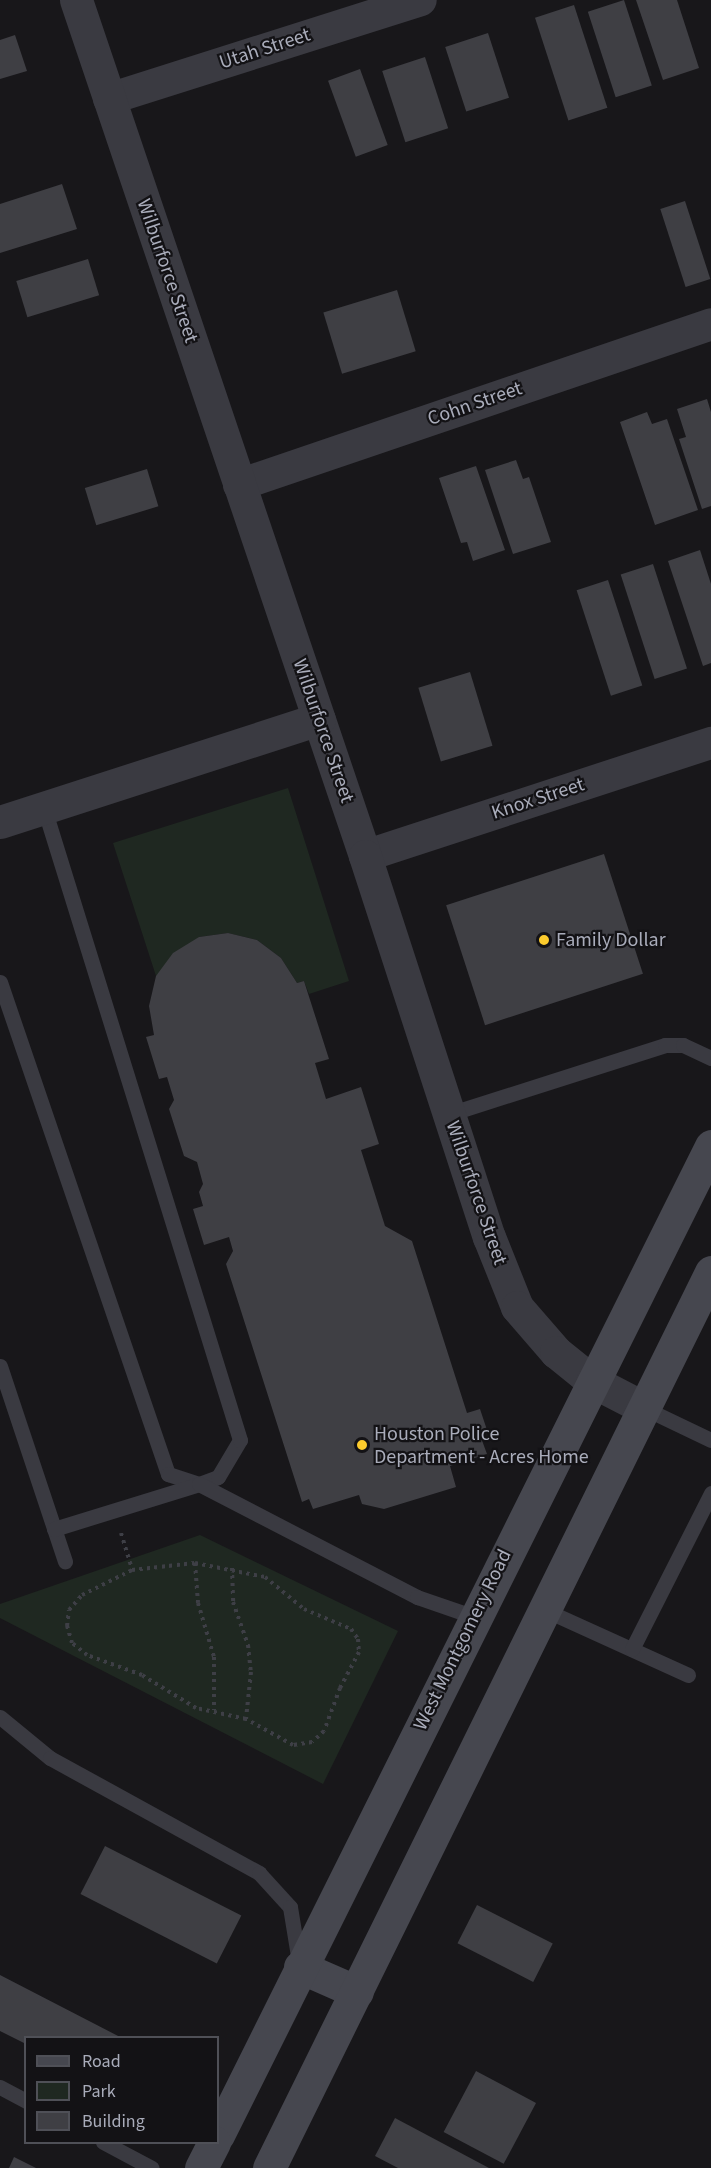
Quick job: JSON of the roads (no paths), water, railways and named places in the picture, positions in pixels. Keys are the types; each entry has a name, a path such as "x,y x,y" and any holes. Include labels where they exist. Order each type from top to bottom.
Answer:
{"main road":[{"name":"West Montgomery Road","path":"219,2133 711,1146"},
{"path":"269,2168 711,1272"},
{"path":"300,1967 357,1992"},
{"path":"201,2168 213,2144"}],"street":[{"name":"Wilburforce Street","path":"76,0 365,856 489,1237 518,1307 556,1352 592,1381 644,1408"},
{"name":"Utah Street","path":"109,99 421,0"},
{"name":"Cohn Street","path":"239,484 711,324"},
{"path":"0,822 319,719"},
{"name":"Knox Street","path":"365,856 711,743"}],"lane":[{"path":"44,808 240,1440 219,1477 54,1529"},
{"path":"0,982 168,1474 199,1484 417,1597 475,1617"},
{"path":"449,1114 665,1045 683,1044 711,1058"},
{"path":"0,1366 65,1562"},
{"path":"644,1408 711,1440"},
{"path":"632,1649 711,1493"},
{"path":"545,1610 688,1674"},
{"path":"0,1717 50,1758 259,1873 290,1907 300,1967"},
{"path":"0,2087 24,2100"},
{"path":"107,2144 152,2168"}],"place":[{"name":"Family Dollar","path":"544,940"},
{"name":"Houston Police Department - Acres Home","path":"362,1445"}]}
